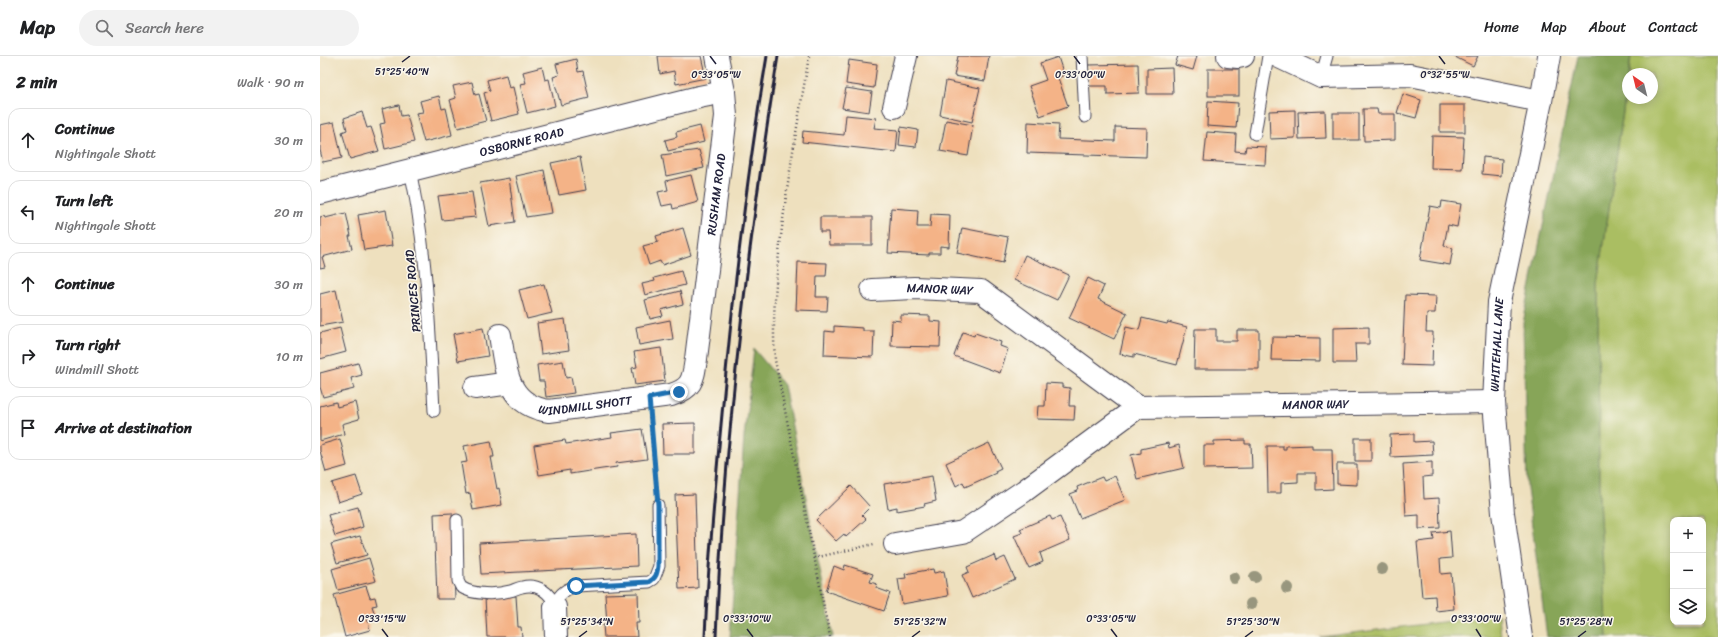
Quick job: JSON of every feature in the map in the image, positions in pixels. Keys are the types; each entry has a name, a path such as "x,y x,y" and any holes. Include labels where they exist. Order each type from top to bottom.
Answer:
{"street":[{"name":"RUSHAM ROAD","path":"699,333 726,116 724,92 717,56"},
{"path":"894,107 906,56"},
{"path":"1228,56 1244,56"},
{"path":"1277,56 1321,77 1410,75 1542,101"},
{"name":"WHITEHALL LANE","path":"1521,637 1503,513 1494,402 1499,302 1542,101 1549,56"},
{"name":"OSBORNE ROAD","path":"320,193 699,97 724,92"},
{"name":"MANOR WAY","path":"872,290 914,288 981,291 1138,407 1494,402"},
{"name":"WINDMILL SHOTT","path":"500,335 507,376 512,390 528,406 539,410 549,411 672,395 687,388 693,379 699,333"},
{"path":"475,388 510,383"},
{"path":"895,544 963,532 1024,491 1138,407"},
{"path":"555,607 556,637"}],"lane":[{"path":"1082,56 1085,117"},
{"path":"1255,134 1268,56"},
{"path":"1321,77 1327,56"},
{"name":"PRINCES ROAD","path":"410,170 428,292 434,411"},
{"path":"555,607 556,598 568,588 576,586 649,582 654,579 658,566 658,505"},
{"path":"457,520 458,581 461,587 475,593 510,591 529,586 536,587 550,595 555,607"}],"path":[{"path":"809,56 785,206 776,276 773,330 775,360 830,637"},
{"path":"649,398 658,505"},
{"path":"814,558 880,543 895,544"}],"green space":[{"path":"1578,56 1631,56 1629,68 1622,68 1622,104 1624,104 1598,284 1599,500 1607,637 1547,637 1527,489 1523,323"},
{"path":"1631,56 1718,56 1718,637 1607,637 1599,500 1598,284 1624,104 1658,104 1658,68 1630,68"},
{"path":"754,349 784,385 833,637 730,637 744,437"},
{"path":"1499,615 1501,637 1320,637"}],"building":[{"path":"658,56 701,56 706,78 676,84 674,71 660,74"},
{"path":"958,56 989,56 985,81 954,76"},
{"path":"1178,56 1197,56 1193,70 1175,65"},
{"path":"1453,56 1478,56 1473,66"},
{"path":"1058,57 1064,75 1058,78 1068,106 1040,116 1029,86 1046,80 1040,63"},
{"path":"576,59 578,72 583,71 589,98 561,105 553,77 559,75 556,64"},
{"path":"849,60 877,64 874,88 846,84"},
{"path":"1138,64 1139,93 1107,94 1107,86 1089,86 1088,65"},
{"path":"542,67 545,80 549,79 555,106 527,113 520,84 526,83 523,72"},
{"path":"1172,68 1173,94 1147,94 1147,69"},
{"path":"1208,69 1239,69 1239,96 1208,96"},
{"path":"506,75 509,88 513,87 519,114 491,121 484,93 490,91 487,80"},
{"path":"946,81 980,88 972,122 940,115"},
{"path":"472,82 475,95 479,94 486,121 458,128 450,100 456,98 453,86"},
{"path":"846,88 872,92 869,112 842,108"},
{"path":"1403,94 1421,100 1416,118 1397,113"},
{"path":"439,96 442,109 446,108 452,135 424,142 416,113 423,112 420,101"},
{"path":"1208,101 1238,103 1236,128 1207,126"},
{"path":"399,105 401,116 407,115 414,142 385,149 380,124 385,123 382,109"},
{"path":"1440,105 1465,105 1465,132 1440,132"},
{"path":"1363,109 1377,109 1378,114 1395,114 1395,140 1364,141"},
{"path":"1295,110 1295,138 1270,139 1269,111"},
{"path":"1325,111 1326,138 1299,139 1298,112"},
{"path":"362,112 367,128 371,127 379,151 350,159 342,132 347,130 344,118"},
{"path":"1333,113 1359,113 1359,140 1333,140"},
{"path":"846,115 876,118 874,128 898,130 896,152 802,142 803,131 844,135"},
{"path":"946,120 973,125 968,156 940,151"},
{"path":"334,122 342,158 323,162 320,150 320,125"},
{"path":"1028,122 1059,124 1058,139 1115,141 1115,127 1147,128 1146,157 1027,153"},
{"path":"700,126 704,142 668,151 665,140 677,137 676,132"},
{"path":"901,127 918,130 916,147 899,145"},
{"path":"1207,132 1236,134 1235,151 1245,152 1246,146 1266,147 1265,165 1204,161"},
{"path":"1432,136 1464,137 1462,169 1431,168"},
{"path":"699,150 704,168 666,176 662,155"},
{"path":"580,157 586,190 559,195 551,163"},
{"path":"1483,157 1502,159 1501,176 1482,174"},
{"path":"544,170 552,213 526,217 516,176"},
{"path":"691,175 698,202 673,209 672,204 662,206 658,192 668,190 666,181"},
{"path":"509,178 515,222 489,226 480,183"},
{"path":"472,192 476,217 442,220 438,196"},
{"path":"1442,201 1461,204 1457,227 1448,225 1444,246 1453,248 1450,265 1420,260 1430,206 1441,208"},
{"path":"891,208 918,210 917,227 930,227 931,214 950,215 949,247 940,246 940,253 929,253 929,255 888,253"},
{"path":"386,210 392,246 364,250 358,215"},
{"path":"346,213 352,249 322,257 325,267 320,268 320,217 324,216 325,218"},
{"path":"820,217 872,217 872,245 829,245 828,232 820,232"},
{"path":"683,228 691,255 662,265 660,261 649,265 643,246 658,242 656,236"},
{"path":"962,228 1008,237 1003,263 957,253"},
{"path":"1025,255 1069,275 1057,300 1014,280"},
{"path":"798,262 827,263 826,276 817,276 816,297 828,297 827,311 796,310"},
{"path":"681,271 685,285 645,295 642,284 655,281 654,278"},
{"path":"1088,278 1104,286 1098,299 1127,313 1114,339 1069,318"},
{"path":"544,284 552,313 527,319 519,290"},
{"path":"336,290 343,322 320,326 320,294"},
{"path":"680,291 683,304 661,310 663,316 650,319 645,300"},
{"path":"1405,295 1436,296 1435,313 1427,313 1426,332 1433,332 1432,366 1402,365"},
{"path":"901,315 930,316 930,321 941,322 940,347 891,346 892,320 901,321"},
{"path":"1142,318 1187,327 1177,365 1134,354 1134,357 1120,354 1126,327 1139,330"},
{"path":"565,319 569,350 541,354 537,323"},
{"path":"670,320 673,339 639,345 636,327"},
{"path":"834,326 863,328 863,331 874,331 873,357 824,355 825,331 834,332"},
{"path":"1369,327 1369,344 1355,344 1356,363 1333,363 1333,328"},
{"path":"340,328 346,352 320,359 320,333"},
{"path":"483,328 488,356 458,361 453,334"},
{"path":"1195,329 1216,329 1216,341 1237,341 1237,330 1259,330 1259,369 1194,369"},
{"path":"963,332 974,336 975,333 1001,342 1000,346 1008,349 1000,373 954,356"},
{"path":"1272,337 1320,338 1320,361 1271,360"},
{"path":"661,348 665,381 635,385 632,368 637,367 634,352"},
{"path":"563,361 566,378 571,377 574,393 546,397 544,381 539,381 537,365"},
{"path":"358,363 362,375 351,378 354,389 323,397 320,387 320,373"},
{"path":"1046,383 1062,384 1062,387 1070,388 1069,406 1075,406 1074,420 1037,419 1038,406 1045,406"},
{"path":"336,402 337,407 355,402 359,419 342,424 344,434 320,441 320,406"},
{"path":"695,423 695,454 663,454 662,424"},
{"path":"642,429 647,459 616,463 617,467 570,474 570,470 539,475 534,445 565,440 566,444 612,437 611,433"},
{"path":"1414,434 1414,442 1432,441 1433,455 1391,457 1390,435"},
{"path":"1355,438 1371,438 1371,461 1355,461"},
{"path":"340,439 347,466 326,472 320,451 320,445"},
{"path":"1245,440 1245,444 1251,444 1252,468 1204,469 1204,445 1214,445 1214,441"},
{"path":"491,441 494,457 491,457 497,489 499,488 502,505 473,510 470,493 466,494 461,463 467,462 464,446"},
{"path":"989,443 1001,468 995,471 996,473 965,487 963,482 956,486 946,463"},
{"path":"1168,443 1169,448 1179,445 1184,468 1137,479 1131,455 1141,453 1141,449"},
{"path":"1312,445 1312,449 1332,449 1333,489 1316,490 1316,473 1298,473 1298,482 1281,483 1281,493 1268,493 1267,446 1283,446 1283,449 1286,449 1286,446"},
{"path":"1432,462 1432,476 1423,477 1424,499 1439,498 1440,528 1419,529 1419,515 1406,516 1403,464"},
{"path":"1337,464 1357,464 1357,485 1337,484"},
{"path":"356,476 362,494 338,502 332,483"},
{"path":"932,476 936,501 924,504 925,506 897,511 897,507 888,509 884,484"},
{"path":"1115,476 1125,500 1080,518 1070,494 1078,491 1077,487 1102,477 1104,481"},
{"path":"851,486 870,507 862,515 866,519 846,537 844,534 836,541 816,520"},
{"path":"695,494 698,588 679,589 675,495"},
{"path":"358,507 363,527 335,536 328,515"},
{"path":"452,513 455,599 437,599 434,514"},
{"path":"1050,516 1052,520 1060,517 1070,540 1040,553 1043,562 1029,568 1014,536 1022,533 1020,529"},
{"path":"1450,531 1452,558 1440,559 1441,574 1451,573 1454,609 1436,611 1435,596 1422,597 1417,542 1434,540 1433,533"},
{"path":"636,534 637,566 481,574 479,543"},
{"path":"360,536 367,555 337,563 331,544"},
{"path":"994,555 996,561 1005,557 1015,579 972,598 962,575 969,572 967,567"},
{"path":"369,558 376,581 338,590 332,569"},
{"path":"845,565 873,574 870,582 877,584 876,588 890,593 884,611 826,591 834,566 844,570"},
{"path":"933,569 934,573 944,571 948,596 902,604 898,579 906,578 905,574"},
{"path":"366,586 370,598 375,597 377,605 372,606 375,615 367,618 370,630 345,637 334,595"},
{"path":"638,593 639,623 636,623 637,637 604,637 603,625 607,625 605,594"},
{"path":"516,596 518,627 521,627 522,637 487,637 485,597"}],"railway":[{"path":"705,637 712,525 731,324 747,189 767,56"},
{"path":"716,637 725,491 738,346 756,200 778,56"}],"route":[{"path":"576,586 649,582 654,579 657,574 658,505 649,398 672,395 679,392"}]}
